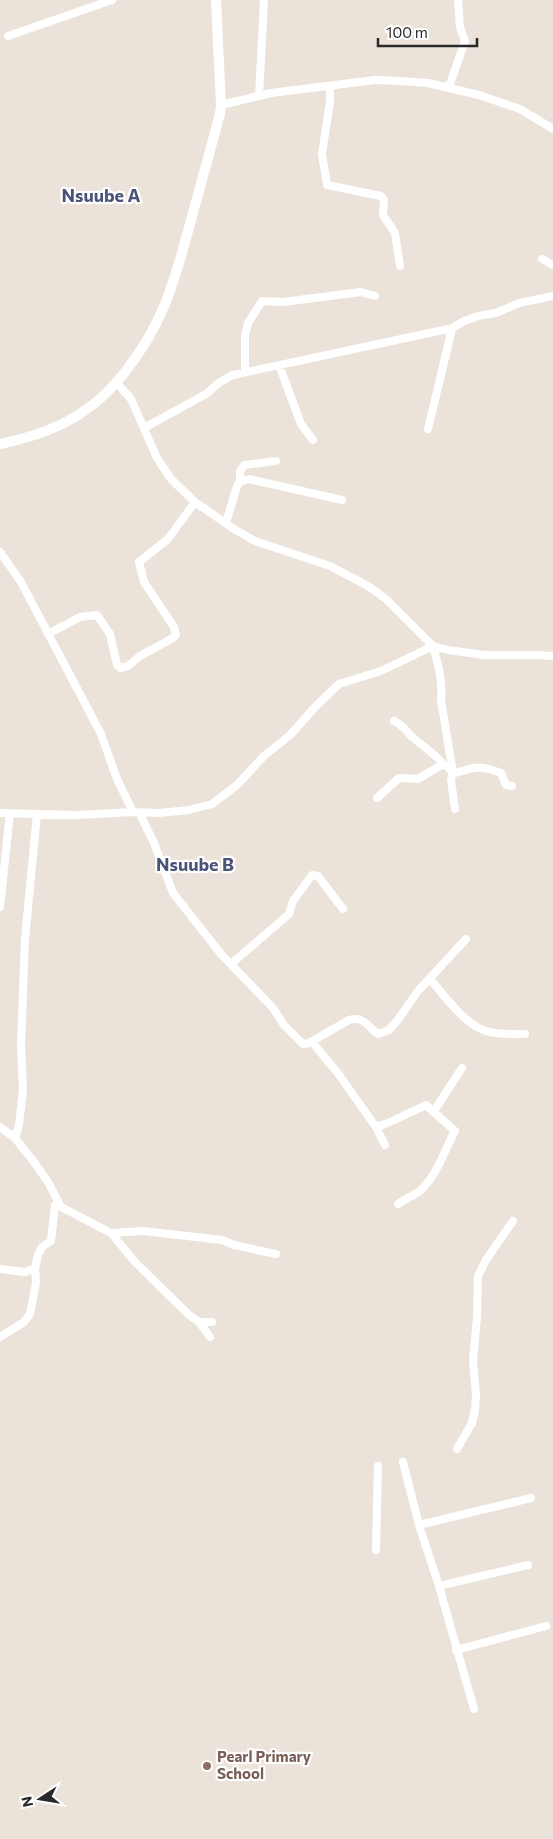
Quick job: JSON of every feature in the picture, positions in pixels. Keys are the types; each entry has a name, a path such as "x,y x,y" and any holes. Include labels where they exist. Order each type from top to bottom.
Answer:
{"street":[{"path":"8,36 112,0"},
{"path":"0,444 36,436 69,420 100,400 146,344 158,322 169,298 221,105 216,0"},
{"path":"259,96 264,0"},
{"path":"446,87 450,84 464,41 460,27 458,0"},
{"path":"221,105 271,93 375,80 428,83 479,95 520,109 553,129"},
{"path":"330,87 330,102 322,154 327,185 381,196 384,200 383,215 396,233 400,266"},
{"path":"542,259 553,265"},
{"path":"245,372 245,335 248,323 262,301 283,302 361,292 375,296"},
{"path":"144,428 206,394 226,378 245,372 444,329 449,330 464,321 478,316 496,314 518,303 553,296"},
{"path":"428,429 450,336 449,330"},
{"path":"279,365 301,424 313,440"},
{"path":"116,382 131,399 163,468 171,479 195,502 255,541 330,566 368,586 386,599 433,646 440,669 441,700 453,773 455,809"},
{"path":"226,523 237,486 240,482 240,472 244,466 276,461"},
{"path":"240,482 255,480 342,500"},
{"path":"48,634 80,617 97,615 110,634 117,665 120,668 128,666 140,656 173,638 176,635 174,628 144,582 139,562 168,539 195,502"},
{"path":"0,552 22,582 101,734 117,780 154,843 173,893 221,954 273,1008 284,1025 301,1042 305,1044 312,1042 349,1020 355,1019 364,1021 376,1033 383,1034 397,1021 418,991 466,939"},
{"path":"0,813 78,815 136,812 159,813 189,810 212,804 237,785 264,756 290,735 339,684 382,671 433,646 484,655 536,654 553,656"},
{"path":"394,721 434,753 453,773 460,773 472,768 493,770 501,773 506,785 512,786"},
{"path":"377,798 399,778 418,779 443,764"},
{"path":"0,907 10,813"},
{"path":"15,1138 19,1125 23,1089 21,1044 25,939 37,814"},
{"path":"231,964 289,914 293,901 312,875 318,876 343,909"},
{"path":"430,979 458,1012 477,1027 491,1032 525,1034"},
{"path":"312,1042 337,1072 376,1126 385,1145"},
{"path":"434,1111 462,1068"},
{"path":"376,1126 388,1123 426,1104 455,1131 433,1177 419,1192 398,1204"},
{"path":"0,1127 15,1138 48,1182 57,1203 64,1210 111,1233 136,1262 189,1315 199,1322 210,1337"},
{"path":"0,1337 24,1322 30,1314 36,1283 35,1268 38,1255 42,1247 51,1241 53,1215 57,1203"},
{"path":"457,1449 472,1423 476,1410 473,1361 478,1276 513,1220"},
{"path":"111,1233 143,1231 222,1240 234,1245 276,1254"},
{"path":"0,1269 25,1272 35,1268"},
{"path":"199,1322 212,1322"},
{"path":"403,1462 419,1526 439,1586 474,1709"},
{"path":"376,1550 378,1466"},
{"path":"419,1526 532,1498"},
{"path":"439,1586 528,1565"},
{"path":"456,1650 546,1626"}],"place":[{"name":"Pearl Primary School","path":"207,1766"}],"district":[{"name":"Nsuube A","path":"101,196"},
{"name":"Nsuube B","path":"195,865"}]}
